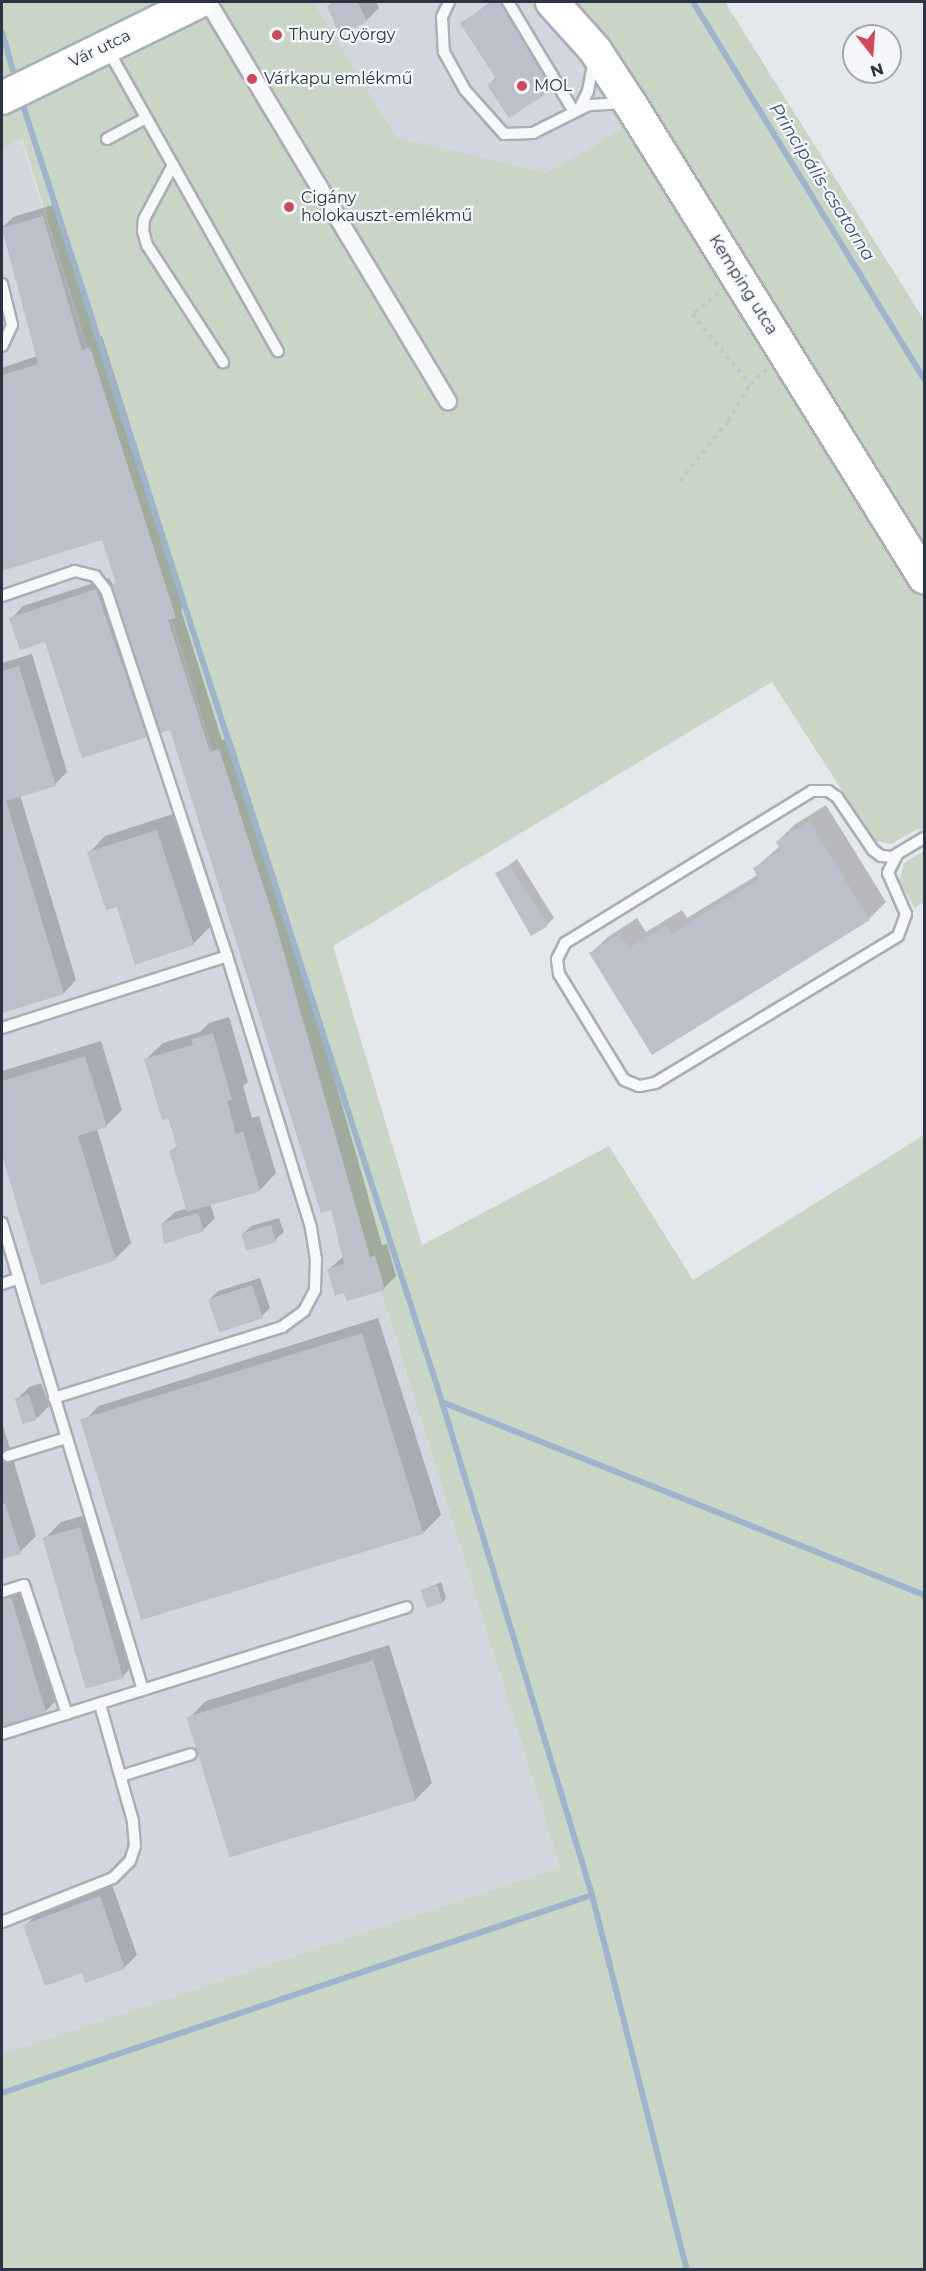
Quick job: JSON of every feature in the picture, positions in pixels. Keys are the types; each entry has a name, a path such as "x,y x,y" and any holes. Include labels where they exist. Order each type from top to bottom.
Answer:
{"main road":[{"name":"Vár utca","path":"2,98 198,2"},
{"name":"Kemping utca","path":"552,2 595,50 631,105 924,577"}],"street":[{"path":"208,2 448,402"}],"lane":[{"path":"449,2 442,17 444,52 465,90 499,130 512,136 527,134 577,110 614,101 631,105"},
{"path":"508,2 577,110"},
{"path":"106,47 278,351"},
{"path":"577,110 588,91 595,50"},
{"path":"107,139 146,118"},
{"path":"173,165 144,219 143,231 147,245 223,362"},
{"path":"2,284 12,325 2,346"},
{"path":"2,596 75,572 87,572 102,582 227,956 311,1228 315,1290 304,1311 282,1327 54,1398"},
{"path":"897,855 888,873 906,914 898,936 655,1083 639,1086 624,1080 559,974 557,959 566,943 812,792 828,791 837,797 877,854 886,858 897,855 924,838"},
{"path":"2,1028 227,956"},
{"path":"2,1223 143,1689"},
{"path":"2,1284 19,1278"},
{"path":"8,1456 66,1438"},
{"path":"2,1592 24,1585 67,1714"},
{"path":"2,1734 407,1607"},
{"path":"2,1922 112,1878 124,1870 135,1837 121,1776 100,1704"},
{"path":"121,1776 191,1754"}],"path":[{"path":"739,278 692,314 750,384"},
{"path":"680,481 728,421 750,384 786,354"}],"shaded area":[{"path":"314,2 526,2 564,36 622,129 547,173 396,137"},
{"path":"21,138 560,1867 2,2054 2,148"}],"green space":[{"path":"2,2 314,2 396,137 547,173 622,129 564,36 526,2 725,2 924,320 924,837 919,828 891,844 874,840 772,682 333,946 422,1245 609,1146 693,1280 924,1135 924,2269 2,2269 2,2054 560,1867 22,138 2,148"},
{"path":"924,851 924,902 915,908 899,882 904,863"}],"building":[{"path":"337,2 358,2 367,22 339,34 327,6"},
{"path":"493,2 501,2 552,90 509,118 487,85 496,79 460,23"},
{"path":"43,216 82,350 90,347 176,618 168,620 210,752 219,749 276,925 370,1257 375,1255 385,1290 347,1301 344,1293 335,1296 327,1269 344,1264 331,1210 321,1213 170,730 161,733 111,585 116,583 102,540 2,571 2,375 38,364 2,228"},
{"path":"96,589 147,737 82,758 45,642 20,650 9,618"},
{"path":"19,666 56,786 6,801 64,994 2,1013 2,671"},
{"path":"809,821 870,920 652,1055 589,953 620,934 629,948 666,925 671,934 759,879 753,868 781,850 776,842"},
{"path":"157,830 194,945 135,965 117,907 106,910 87,852"},
{"path":"510,865 548,926 531,936 495,873"},
{"path":"213,1033 232,1100 227,1101 236,1134 243,1131 260,1191 187,1212 169,1151 177,1148 169,1119 162,1120 144,1059 193,1045 191,1039"},
{"path":"85,1056 107,1127 78,1136 116,1260 41,1285 2,1155 2,1081"},
{"path":"198,1213 204,1231 164,1244 161,1223"},
{"path":"271,1225 276,1242 246,1251 241,1234"},
{"path":"252,1285 263,1318 219,1333 208,1299"},
{"path":"362,1333 423,1534 141,1620 80,1419"},
{"path":"29,1394 37,1420 23,1424 15,1398"},
{"path":"5,1503 21,1554 2,1559 2,1504"},
{"path":"80,1527 123,1678 86,1689 43,1538"},
{"path":"437,1585 443,1603 427,1608 421,1590"},
{"path":"11,1597 46,1712 2,1726 2,1599"},
{"path":"373,1660 416,1801 229,1858 187,1717"},
{"path":"100,1896 125,1969 85,1983 82,1973 45,1986 23,1925"}],"waterway":[{"name":"Principális-csatorna","path":"693,2 924,379"},
{"path":"2,32 16,81"},
{"path":"21,99 442,1402 592,1895 687,2270"},
{"path":"442,1402 924,1595"},
{"path":"2,2093 592,1895"}],"place":[{"name":"Thury György","path":"277,35"},
{"name":"Várkapu emlékmű","path":"252,79"},
{"name":"MOL","path":"522,86"},
{"name":"Cigány holokauszt-emlékmű","path":"289,207"}]}
